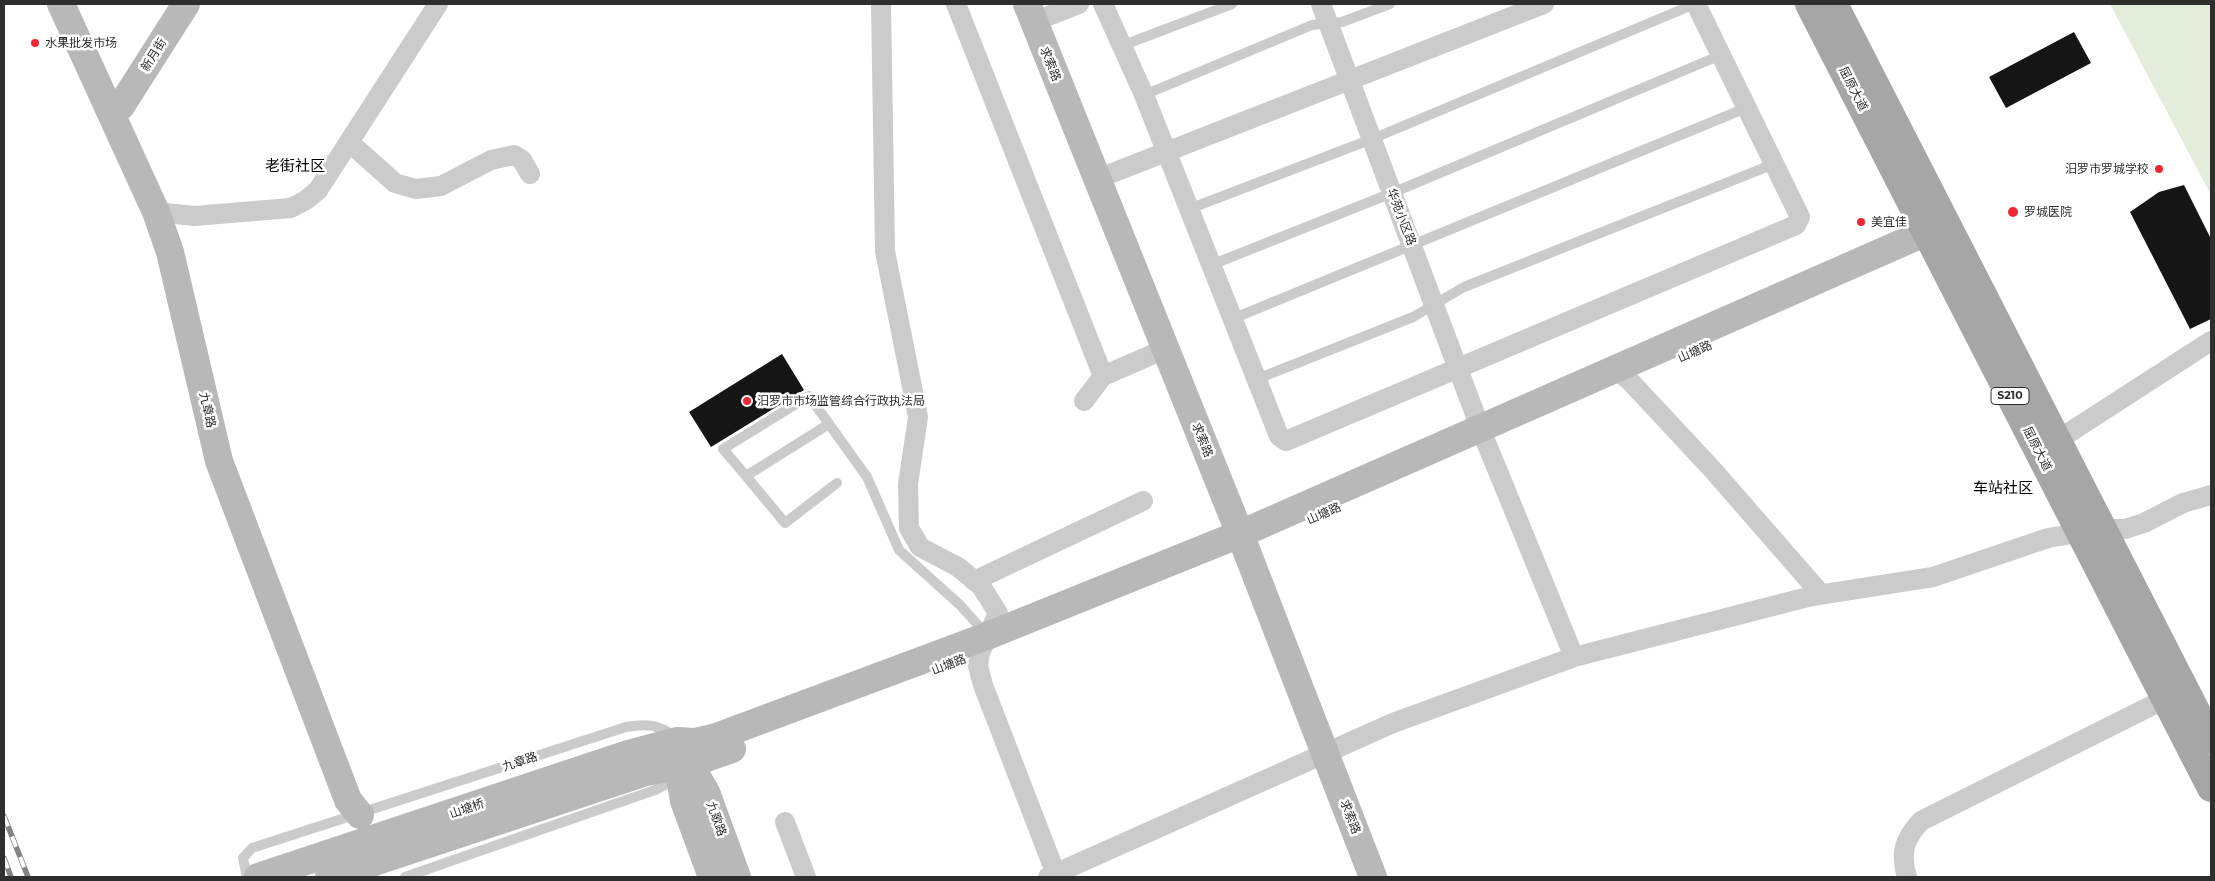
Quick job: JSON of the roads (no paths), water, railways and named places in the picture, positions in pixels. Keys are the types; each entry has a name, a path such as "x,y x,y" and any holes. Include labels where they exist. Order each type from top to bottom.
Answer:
{"main road":[{"name":"屈原大道","path":"1809,4 1939,235 2091,531 2211,740"},
{"name":"屈原大道","path":"1834,4 1939,235"},
{"name":"屈原大道","path":"2091,531 2165,699 2211,788"}],"street":[{"name":"九章路","path":"61,4 162,212"},
{"name":"九章路","path":"73,4 121,106 162,212 219,461 348,800 360,815"},
{"name":"新月街","path":"121,106 186,4"},
{"path":"162,212 196,216 291,208 306,200 318,190 438,4"},
{"path":"881,4 885,251 918,416 908,484 909,528 920,547 958,567 981,586 998,613 984,645 978,666 983,685 1053,876 1402,720 1574,657 1821,594 1933,577 2048,538 2091,531 2125,529 2144,524 2182,503 2211,495"},
{"path":"956,4 1103,376"},
{"path":"1030,13 1079,4"},
{"path":"1103,4 1144,96 1279,436 1286,441 1796,224 1800,217 1695,4"},
{"name":"华苑小区路","path":"1321,4 1458,369 1574,657"},
{"path":"1097,179 1166,150 1544,4"},
{"name":"求索路","path":"1030,13 1243,541 1373,877"},
{"path":"349,142 395,182 416,189 441,186 490,160 514,155 522,160 530,174"},
{"name":"山塘路","path":"682,753 984,645 1243,541 1939,235"},
{"path":"2048,447 2211,341"},
{"path":"1084,400 1103,376 1165,349"},
{"path":"1623,375 1712,470 1821,594"},
{"path":"974,581 1143,501"},
{"path":"1907,877 1902,862 1905,848 1910,832 1922,821 2165,699"},
{"name":"山塘桥","path":"258,877 628,754 682,753"},
{"name":"山塘桥","path":"329,877 646,772 682,753"},
{"name":"九歌路","path":"682,753 684,801 712,877"},
{"name":"九歌路","path":"682,753 706,792 737,877"},
{"path":"785,822 806,877"}],"lane":[{"path":"1121,46 1232,4"},
{"path":"1144,96 1312,25 1342,22 1390,4"},
{"path":"1189,209 1372,139 1695,4"},
{"path":"1211,265 1392,193 1721,55"},
{"path":"1232,319 1746,108"},
{"path":"1256,379 1413,317 1464,287 1774,164"},
{"path":"837,483 785,523 723,449 809,396 867,477 899,550 960,605 984,645"},
{"path":"746,476 829,424"},
{"name":"九章路","path":"360,815 640,724 669,732 682,753"},
{"path":"405,877 655,790 669,783 682,753"},
{"path":"247,877 243,858 252,848 360,815"}],"railway":[{"path":"4,816 28,877"},
{"path":"4,858 11,877"}],"place":[{"name":"水果批发市场","path":"35,43"},
{"name":"汨罗市罗城学校","path":"2159,169"},
{"name":"罗城医院","path":"2013,212"},
{"name":"美宜佳","path":"1861,222"},
{"name":"汨罗市市场监管综合行政执法局","path":"747,401"}],"district":[{"name":"老街社区","path":"295,167"},
{"name":"车站社区","path":"2003,489"}]}
